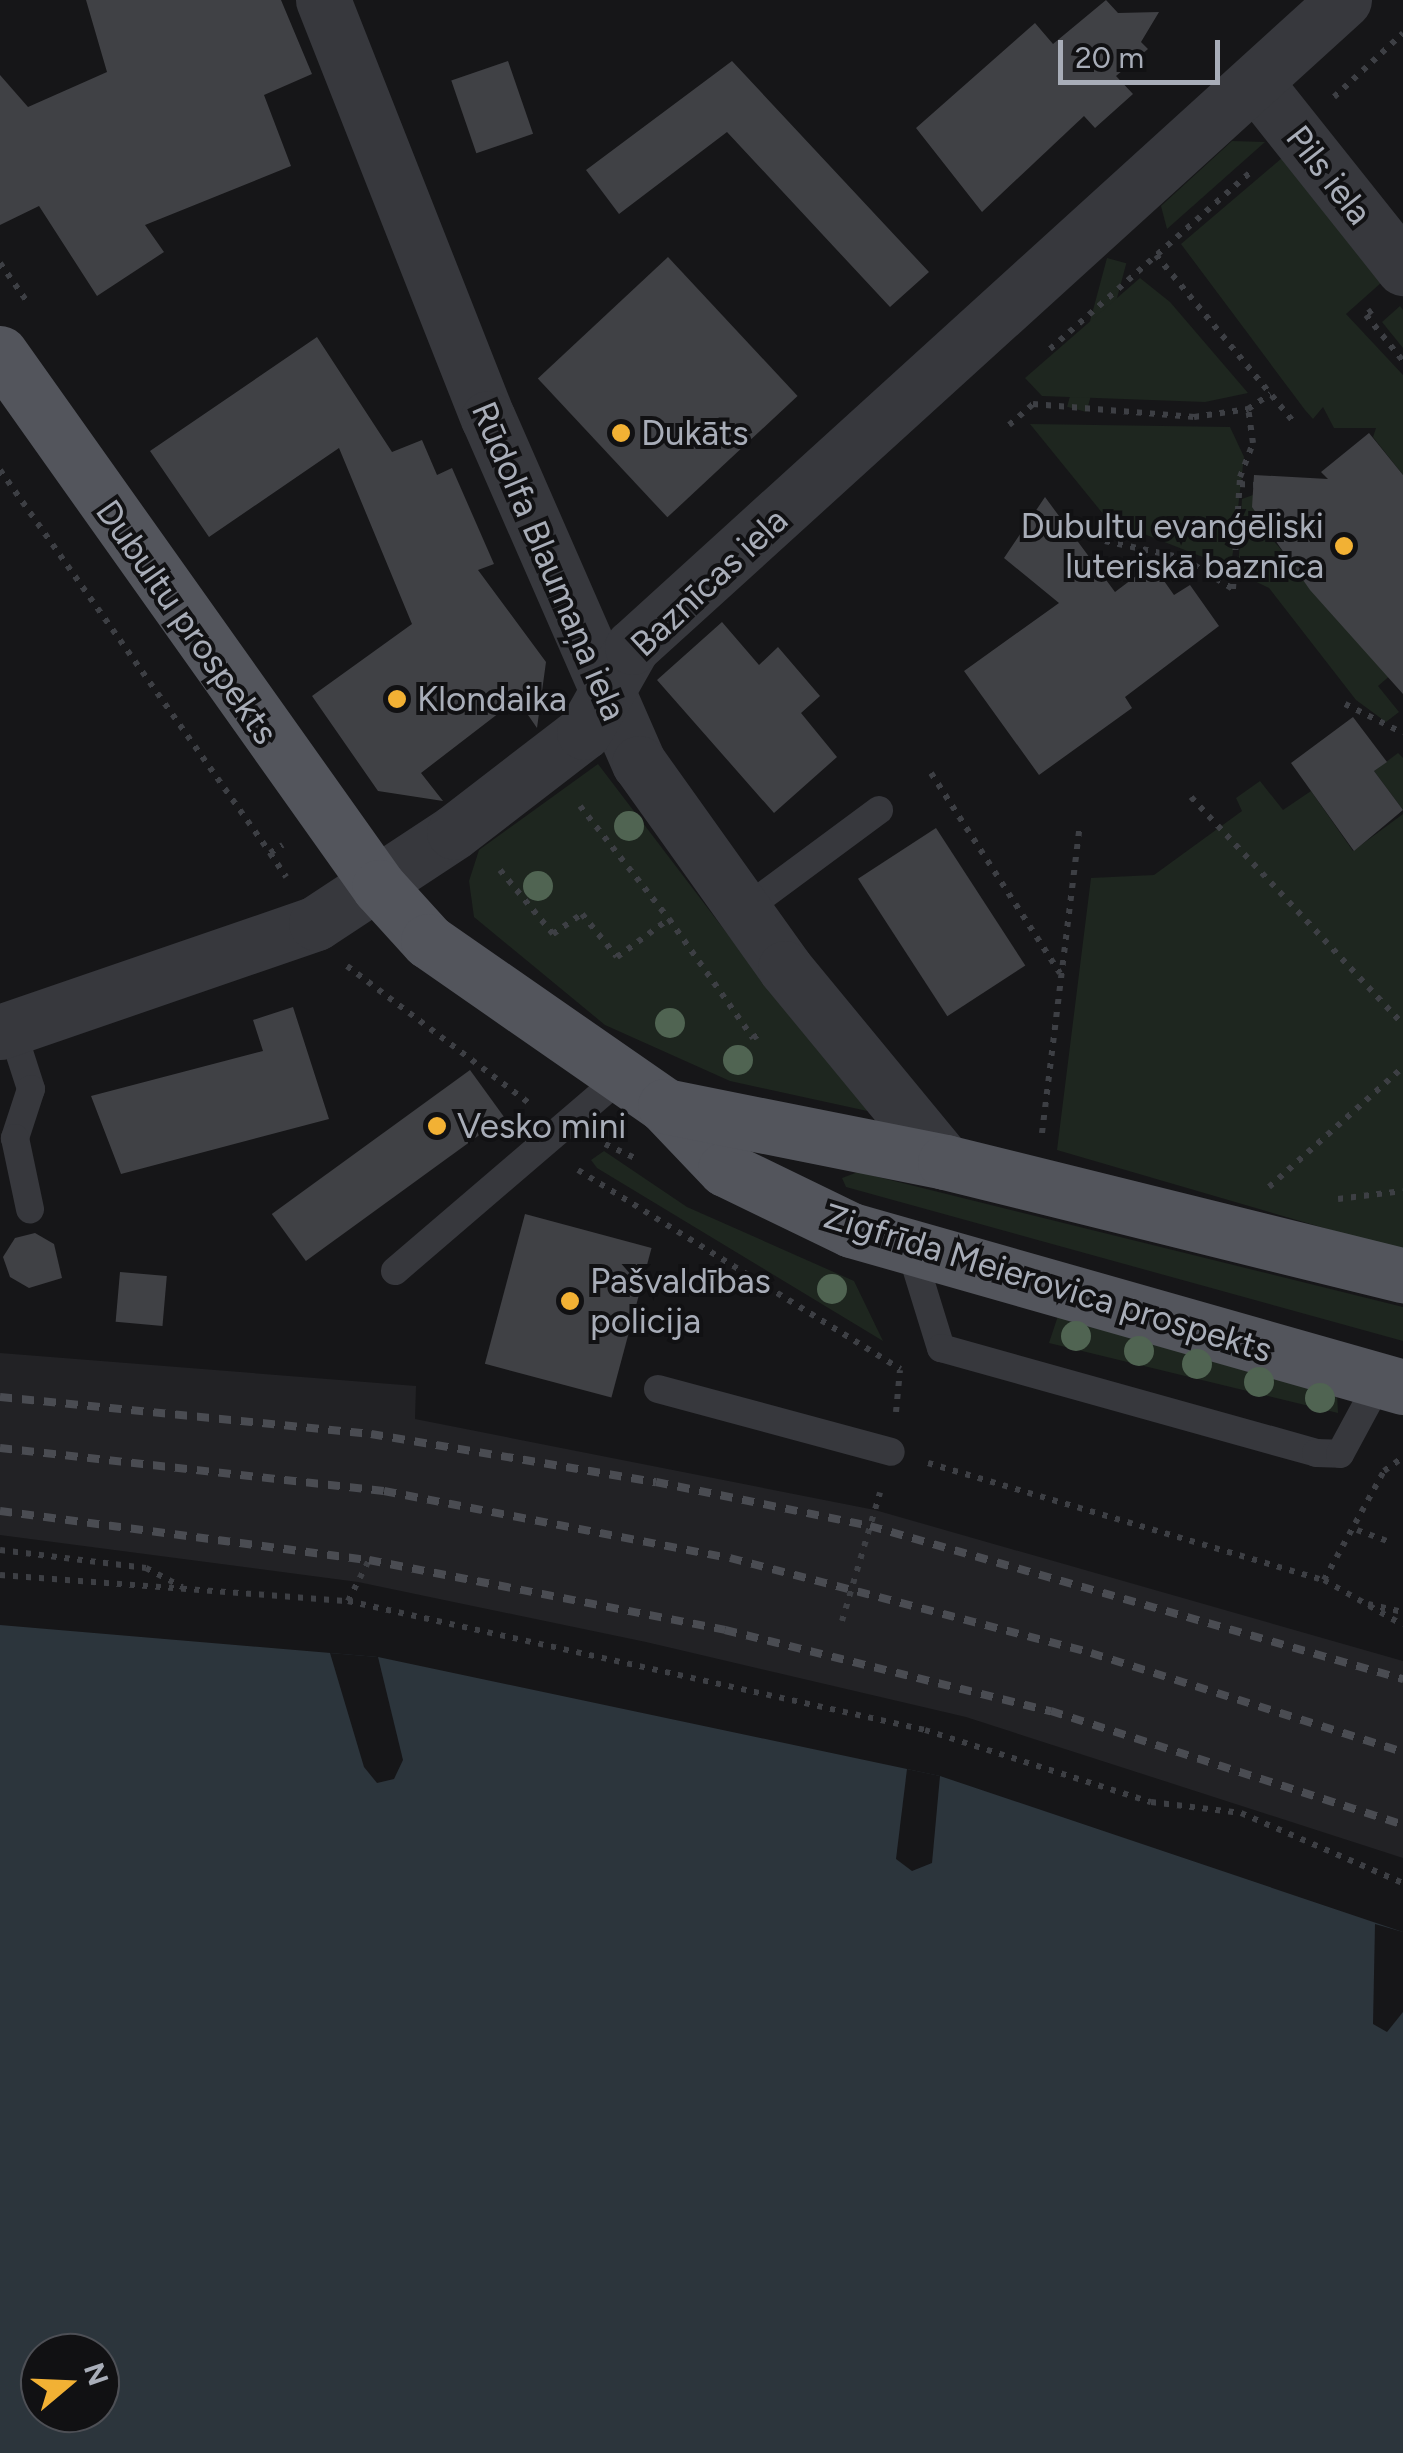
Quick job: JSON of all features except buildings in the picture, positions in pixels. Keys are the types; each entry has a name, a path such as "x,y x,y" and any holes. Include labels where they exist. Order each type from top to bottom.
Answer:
{"main road":[{"name":"Dubultu prospekts","path":"0,353 379,888"},
{"name":"Zigfrīda Meierovica prospekts","path":"379,888 428,941 618,1080 665,1106 725,1169 910,1248 1391,1384"},
{"name":"Zigfrīda Meierovica prospekts","path":"665,1106 945,1162 1403,1275"}],"street":[{"name":"Rūdolfa Blaumaņa iela","path":"323,0 605,694 638,764 744,910 945,1162"},
{"name":"Baznīcas iela","path":"6,1031 316,923 379,888 584,732 632,647 1344,0"},
{"name":"Pils iela","path":"1255,82 1403,268"}],"lane":[{"path":"744,910 879,810"},
{"path":"6,1031 31,1089 16,1138 30,1209"},
{"path":"395,1271 618,1080"},
{"path":"910,1248 941,1348 1316,1452 1340,1454 1391,1384"},
{"path":"658,1389 891,1452"}],"path":[{"path":"1117,208 1292,420"},
{"path":"1009,425 1033,404 1194,417 1248,408 1270,394"},
{"path":"1106,541 1182,558 1234,588 1240,484 1252,443 1248,408"},
{"path":"1240,484 1254,485"},
{"path":"1345,704 1403,733"},
{"path":"931,773 1060,974"},
{"path":"1190,797 1403,1024"},
{"path":"579,805 669,918 753,1038 761,1033"},
{"path":"1041,1139 1080,825"},
{"path":"500,870 553,934 582,914 617,957 669,918"},
{"path":"1265,1191 1403,1067"},
{"path":"562,1127 574,1167 900,1370"},
{"path":"1026,1134 1060,1143"},
{"path":"1246,1186 1282,1194"},
{"path":"1316,1202 1403,1192"},
{"path":"891,1452 1324,1580 1403,1626"},
{"path":"1324,1580 1356,1530 1384,1471 1403,1458"},
{"path":"1356,1530 1390,1542"},
{"path":"0,1550 146,1568 185,1588"},
{"path":"348,1601 369,1560"},
{"path":"0,1575 348,1601 925,1730 1151,1802 1242,1813 1403,1883"},
{"path":"1357,1602 1403,1612"}],"shaded area":[{"path":"1232,141 1265,142 1167,229 1161,206"},
{"path":"1282,158 1382,282 1346,314 1403,375 1403,475 1373,437 1376,428 1334,428 1323,407 1313,419 1181,244"},
{"path":"1107,258 1126,263 1086,412 1067,407"},
{"path":"1140,278 1170,302 1248,393 1205,402 1042,396 1025,378"},
{"path":"1400,306 1403,310 1403,348 1382,322"},
{"path":"1030,424 1230,427 1244,457 1231,568 1108,520"},
{"path":"1253,495 1276,508 1262,528 1392,674 1378,686 1399,712 1386,722 1356,700 1269,588 1238,573 1242,499"},
{"path":"1398,753 1403,758 1403,810 1374,771"},
{"path":"598,764 793,1020 872,1112 730,1081 605,1025 474,917 469,881 479,850"},
{"path":"1260,781 1283,810 1311,791 1353,851 1403,814 1403,1251 1057,1150 1091,878 1154,875 1242,811 1236,798"},
{"path":"604,1151 687,1207 854,1281 883,1341 597,1168 591,1160"},
{"path":"858,1172 1403,1307 1403,1341 846,1187 842,1178"},
{"path":"1058,1316 1337,1393 1338,1413 1049,1343"},
{"path":"0,1353 416,1386 415,1419 875,1510 1403,1661 1403,1858 966,1717 646,1642 358,1582 0,1535"},
{"path":"0,1625 378,1657 940,1776 1403,1932 1403,2453 0,2453"}],"pier":[{"path":"330,1653 378,1657 403,1760 394,1779 377,1783 364,1767"},
{"path":"907,1769 940,1776 932,1863 912,1871 896,1859"},
{"path":"1375,1924 1403,1932 1403,2012 1387,2032 1373,2024"}],"railway":[{"path":"0,1397 371,1434 656,1482 870,1526 1403,1679"},
{"path":"0,1448 384,1491 730,1558 1091,1653 1403,1752"},
{"path":"0,1511 369,1560 725,1630 1051,1711 1403,1825"}],"place":[{"name":"Dukāts","path":"621,433"},
{"name":"Dubultu evanģēliski luteriskā baznīca","path":"1344,546"},
{"name":"Klondaika","path":"397,699"},
{"name":"Vesko mini","path":"437,1126"},
{"name":"Pašvaldības policija","path":"570,1301"}]}
